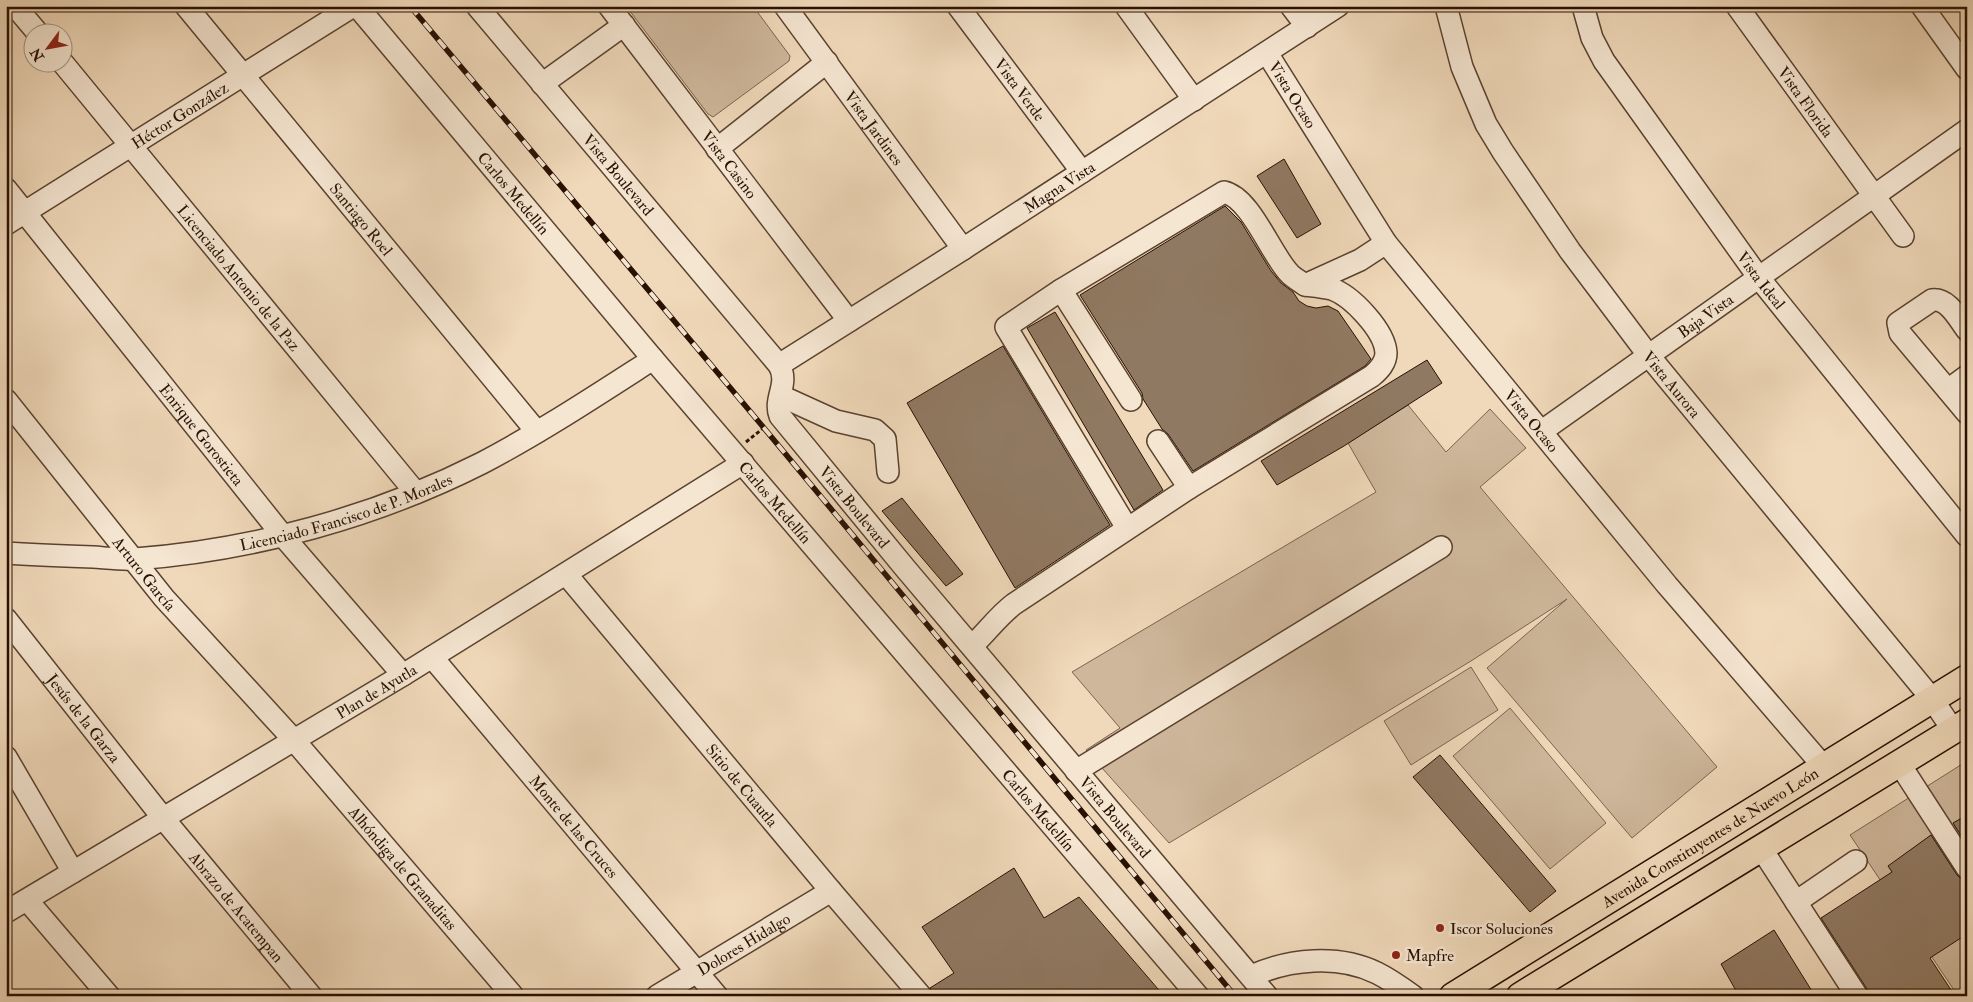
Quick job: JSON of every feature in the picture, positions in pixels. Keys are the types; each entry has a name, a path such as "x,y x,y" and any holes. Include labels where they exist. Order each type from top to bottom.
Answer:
{"main road":[{"name":"Avenida Constituyentes de Nuevo León","path":"1453,996 1967,678"},
{"path":"1520,996 1547,989 1658,911 1960,726"},
{"path":"1640,881 1658,911"}],"street":[{"path":"16,6 29,22"},
{"name":"Santiago Roel","path":"186,6 537,432"},
{"name":"Héctor González","path":"6,224 355,6"},
{"name":"Carlos Medellín","path":"355,6 653,359 1198,996"},
{"name":"Vista Boulevard","path":"477,6 779,365"},
{"name":"Vista Casino","path":"609,6 849,320"},
{"name":"Vista Jardines","path":"785,6 963,249"},
{"name":"Vista Verde","path":"958,6 1082,172"},
{"path":"1126,6 1194,100"},
{"path":"1291,6 1307,27"},
{"name":"Magna Vista","path":"779,365 963,249 1338,6"},
{"name":"Vista Aurora","path":"1446,6 1462,67 1486,124 1570,251 1649,356 1932,699 1960,726"},
{"name":"Vista Ideal","path":"1583,6 1592,38 1604,61 1758,278 1967,536"},
{"name":"Vista Florida","path":"1737,6 1876,196 1903,236"},
{"path":"1922,6 1967,69"},
{"path":"542,84 624,25"},
{"name":"Vista Ocaso","path":"1267,53 1386,243 1667,585 1824,767"},
{"path":"717,149 827,62"},
{"name":"Licenciado Antonio de la Paz","path":"70,72 416,493"},
{"name":"Baja Vista","path":"1542,431 1967,130"},
{"name":"Enrique Gorostieta","path":"6,189 283,536 402,675"},
{"path":"972,646 989,630 1001,614 1014,604 1189,488 1372,376 1382,366 1386,353 1380,334 1366,316 1345,297 1333,290 1305,285 1290,274 1245,206 1234,194 1224,192 1061,290 1006,327 1127,528"},
{"path":"1305,285 1360,260 1386,243"},
{"path":"1061,290 1131,400"},
{"path":"1967,330 1944,302 1937,300 1932,300 1898,323 1900,332 1967,413"},
{"name":"Licenciado Francisco de P. Morales","path":"6,553 132,559 205,551 283,536 416,493 481,463 537,432 653,359"},
{"path":"779,365 784,377 780,406 836,422 875,430 885,439 888,472"},
{"path":"1948,390 1967,376"},
{"name":"Arturo García","path":"6,400 164,598 293,739"},
{"name":"Vista Boulevard","path":"780,406 905,568 1267,996"},
{"path":"1158,441 1189,488"},
{"name":"Plan de Ayutla","path":"6,912 432,657 566,574 738,458"},
{"path":"1076,771 1441,547"},
{"name":"Sitio de Cuautla","path":"566,574 921,996"},
{"name":"Jesús de la Garza","path":"6,619 160,820"},
{"name":"Jesús de la Garza","path":"6,642 160,820"},
{"name":"Monte de las Cruces","path":"432,657 717,996"},
{"name":"Alhóndiga de Granaditas","path":"293,739 513,996"},
{"path":"6,757 73,872"},
{"path":"1899,763 1967,868"},
{"name":"Abrazo de Acatempan","path":"160,820 311,996"},
{"path":"1761,848 1857,996"},
{"path":"1796,902 1856,861"},
{"name":"Dolores Hidalgo","path":"657,996 831,891"},
{"path":"27,900 109,996"},
{"path":"1251,976 1266,969 1304,961 1339,961 1376,972 1413,996"}],"path":[{"path":"738,458 780,406"}],"shaded area":[{"path":"626,6 753,6 790,56 789,61 713,117 708,114"},
{"path":"1408,405 1446,452 1490,409 1526,448 1480,487 1717,767 1632,838 1487,668 1567,599 1471,661 1169,843 1086,750 1120,728 1072,672 1376,492 1348,443"},
{"path":"1471,667 1498,710 1411,765 1384,721"},
{"path":"1510,708 1606,823 1550,869 1453,756"},
{"path":"1967,761 1967,996 1958,996 1850,835"}],"building":[{"path":"1284,159 1321,224 1297,238 1257,176"},
{"path":"1225,206 1241,222 1271,271 1281,283 1293,292 1299,301 1307,306 1316,308 1328,306 1338,311 1371,359 1365,366 1193,471 1168,434 1162,429 1143,399 1142,393 1080,295"},
{"path":"1055,312 1163,490 1134,510 1027,328"},
{"path":"1003,346 1110,525 1015,588 907,403"},
{"path":"1427,360 1442,383 1344,446 1277,485 1261,461"},
{"path":"902,498 963,574 946,586 882,511"},
{"path":"1440,755 1556,891 1530,912 1413,777"},
{"path":"1967,815 1967,845 1953,823"},
{"path":"1931,835 1957,875 1961,879 1967,880 1967,934 1930,958 1955,996 1869,996 1867,989 1821,918 1892,872 1888,866"},
{"path":"1014,868 1044,918 1079,897 1164,996 933,996 930,988 954,973 922,927"},
{"path":"1774,930 1815,996 1739,996 1721,964"}],"railway":[{"path":"410,6 764,428 1235,996"}],"place":[{"name":"Iscor Soluciones","path":"1440,928"},
{"name":"Mapfre","path":"1396,955"}]}
